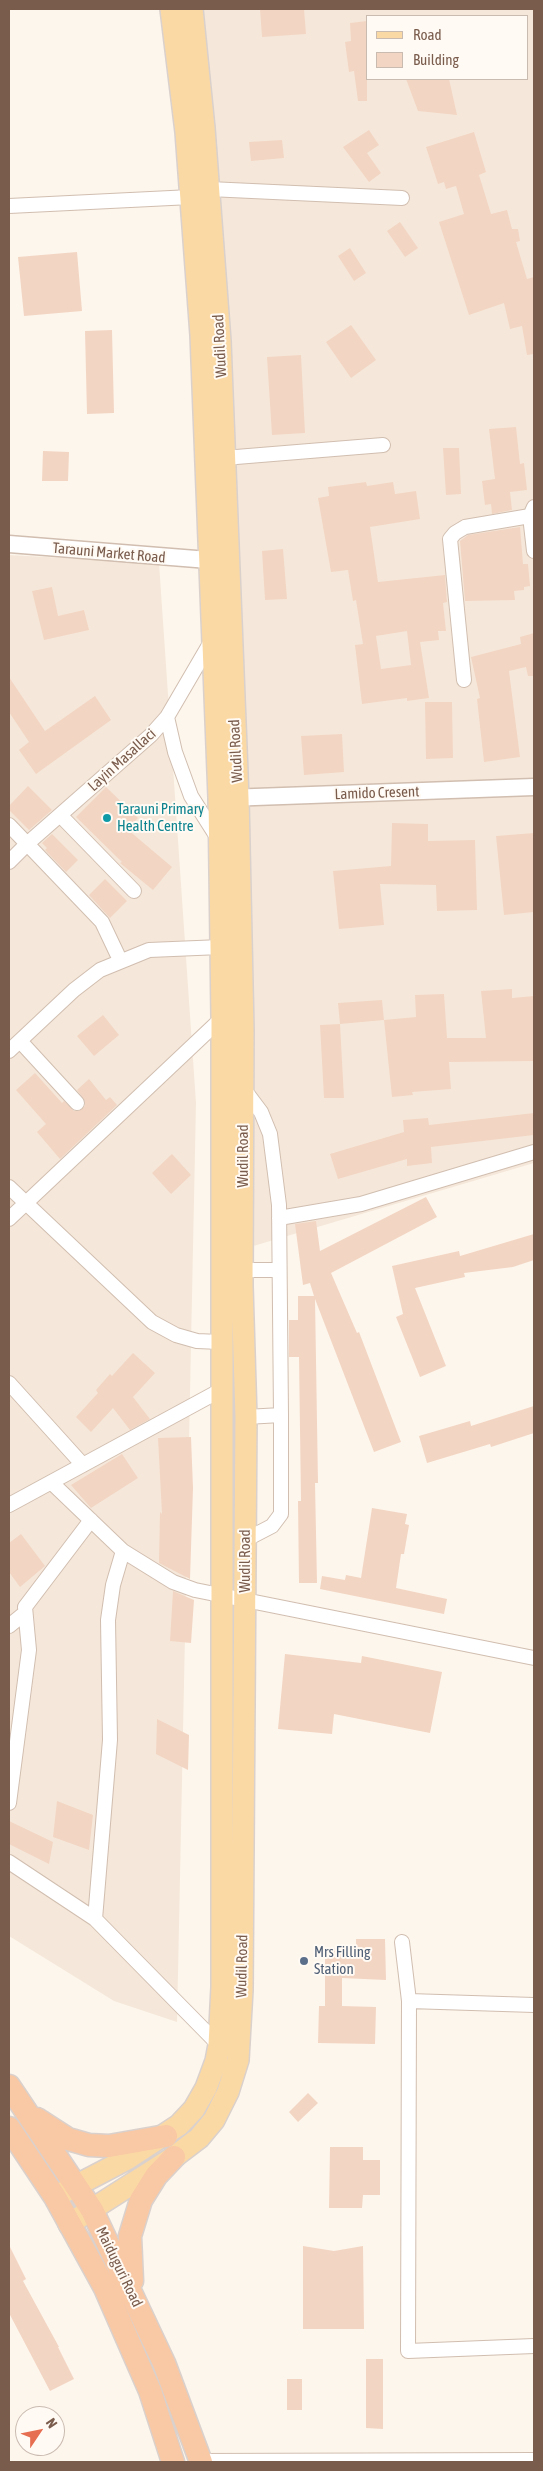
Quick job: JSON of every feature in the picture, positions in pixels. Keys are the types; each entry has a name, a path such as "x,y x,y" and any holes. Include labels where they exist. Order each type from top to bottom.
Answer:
{"highway":[{"name":"Maiduguri Road","path":"9,2086 92,2210 164,2363 201,2462"},
{"path":"28,2112 68,2139 89,2145 116,2145 166,2136"},
{"name":"Maiduguri Road","path":"9,2128 55,2197 104,2288 150,2391 173,2462"},
{"path":"133,2295 130,2236 141,2200 156,2176 174,2157"}],"main road":[{"name":"Wudil Road","path":"69,2224 174,2157 199,2138 209,2126 228,2092 238,2060 232,1988 221,1597 222,1018 219,840 228,798 212,639 219,561 224,458 220,341 200,193 170,9"},
{"name":"Wudil Road","path":"55,2197 166,2136 194,2109 209,2079 219,2046 232,1988 245,1600 246,1417 243,1270 243,1087 228,798 219,561 202,353 200,193 192,9"}],"street":[{"path":"9,206 200,193 402,198"},
{"path":"224,458 383,445"},
{"path":"464,680 450,539 455,533 465,527 532,512 534,550"},
{"name":"Tarauni Market Road","path":"9,544 219,561"},
{"name":"Layin Masallaci","path":"9,862 28,843 151,736 167,717 212,639"},
{"path":"167,717 175,752 191,796 219,840"},
{"name":"Lamido Cresent","path":"228,798 534,787"},
{"path":"60,815 134,891"},
{"path":"9,824 102,922 120,960"},
{"path":"9,1051 74,990 100,970 120,960 149,950 220,947"},
{"path":"9,1219 222,1018"},
{"path":"20,1041 77,1103"},
{"path":"243,1087 261,1112 270,1134 279,1218 281,1415 281,1514 272,1526 245,1540"},
{"path":"279,1218 361,1204 534,1152"},
{"path":"9,1186 25,1204 152,1322 176,1335 197,1342 220,1342"},
{"path":"243,1270 279,1270"},
{"path":"9,1383 84,1465"},
{"path":"9,1505 221,1390"},
{"path":"246,1417 281,1415"},
{"path":"52,1483 123,1551 173,1582 221,1597 245,1600 534,1658"},
{"path":"9,1803 29,1650 25,1613 28,1601 91,1520"},
{"path":"95,1919 110,1740 108,1620 113,1585 123,1551"},
{"path":"9,1626 25,1613"},
{"path":"9,1862 95,1919 219,2046"},
{"path":"402,1942 409,2001 408,2351 534,2346"},
{"path":"409,2001 534,2005"},
{"path":"201,2462 534,2460"}],"shaded area":[{"path":"181,9 534,9 534,1163 250,1247"},
{"path":"9,555 159,563 196,1103 177,2022 114,2001 9,1936"}],"building":[{"path":"260,9 304,9 306,34 262,37"},
{"path":"366,21 367,101 358,101 354,71 349,72 345,42 351,41 350,23"},
{"path":"406,80 449,80 457,115 418,111"},
{"path":"369,130 379,145 367,153 381,173 369,182 343,147"},
{"path":"474,132 486,172 479,175 491,214 507,210 512,229 518,229 520,241 516,242 527,279 534,277 534,354 527,355 522,326 510,329 504,303 469,315 439,222 464,214 456,186 446,189 444,182 438,184 426,147"},
{"path":"282,140 284,158 251,161 249,142"},
{"path":"400,222 418,248 405,257 387,231"},
{"path":"350,248 366,273 354,281 338,256"},
{"path":"77,252 82,311 24,316 18,257"},
{"path":"351,325 376,360 351,378 326,342"},
{"path":"112,330 114,413 87,414 85,331"},
{"path":"301,355 305,433 272,435 267,357"},
{"path":"516,427 520,464 524,463 527,490 510,492 512,510 492,514 491,504 485,505 482,481 495,479 489,429"},
{"path":"443,448 459,448 461,494 446,495"},
{"path":"43,451 69,452 68,481 42,481"},
{"path":"366,482 367,486 393,482 395,494 416,491 420,519 370,527 378,582 445,575 447,602 443,603 446,631 438,631 439,640 420,642 429,698 407,701 407,698 362,704 355,645 363,644 356,600 353,601 348,570 331,572 318,498 329,496 328,487","holes":["407,631 411,665 381,669 376,636"]},
{"path":"520,527 523,564 528,564 530,586 524,587 524,590 514,591 515,600 465,601 460,541 468,535"},
{"path":"283,549 287,599 265,600 262,551"},
{"path":"52,587 58,616 84,610 89,630 44,640 32,591"},
{"path":"534,633 534,676 528,676 526,667 509,671 520,757 484,762 477,699 480,698 471,657 521,644 520,637"},
{"path":"9,677 45,731 95,696 111,720 36,774 19,750 29,742 9,712"},
{"path":"425,702 452,702 453,758 426,759"},
{"path":"342,734 344,772 304,775 301,736"},
{"path":"28,786 52,810 29,830 9,810 9,806"},
{"path":"106,787 138,818 127,829 172,867 153,890 120,863 122,862 76,817"},
{"path":"392,823 428,824 428,841 475,840 477,910 437,911 436,885 380,884 384,925 339,929 333,871 391,866"},
{"path":"534,833 534,912 504,915 496,836"},
{"path":"52,834 78,860 66,872 45,850 47,848 42,843"},
{"path":"105,879 127,901 110,918 89,895"},
{"path":"512,989 512,998 534,996 534,1061 449,1062 451,1089 412,1092 413,1095 392,1097 384,1020 416,1017 415,995 444,994 447,1038 486,1038 481,991"},
{"path":"382,1000 384,1020 340,1024 338,1003"},
{"path":"103,1015 119,1035 94,1056 77,1036"},
{"path":"340,1024 344,1098 324,1098 320,1025"},
{"path":"35,1073 62,1103 64,1101 74,1111 79,1111 85,1106 85,1101 77,1090 89,1079 106,1100 110,1097 117,1105 60,1159 37,1132 46,1124 16,1090"},
{"path":"534,1113 534,1135 431,1147 432,1163 407,1166 407,1159 338,1179 330,1154 404,1132 403,1120 428,1118 429,1125"},
{"path":"172,1154 191,1175 171,1194 152,1173"},
{"path":"426,1197 437,1217 331,1273 357,1333 359,1332 401,1442 374,1452 315,1299 318,1483 315,1483 317,1583 299,1583 298,1501 301,1501 299,1357 289,1357 289,1320 298,1320 298,1296 314,1296 310,1283 303,1285 295,1224 316,1221 320,1251"},
{"path":"534,1234 534,1260 513,1267 464,1273 465,1277 415,1288 446,1366 420,1377 396,1317 403,1314 392,1266 459,1251 460,1256"},
{"path":"133,1353 155,1373 133,1397 150,1419 130,1430 113,1408 91,1432 76,1417 98,1393 96,1390 110,1374 112,1376"},
{"path":"534,1406 534,1433 491,1447 490,1444 427,1463 419,1436 470,1421 471,1426"},
{"path":"191,1437 193,1488 190,1579 159,1563 160,1512 162,1514 158,1438"},
{"path":"122,1454 138,1478 91,1508 71,1485"},
{"path":"372,1508 407,1514 405,1524 409,1525 404,1554 401,1554 396,1588 447,1599 444,1614 320,1589 322,1576 345,1580 346,1575 361,1578"},
{"path":"21,1534 45,1566 20,1587 9,1572 9,1543"},
{"path":"173,1591 194,1600 191,1643 170,1641"},
{"path":"285,1654 361,1663 362,1656 442,1672 430,1733 334,1714 332,1734 278,1729"},
{"path":"157,1719 189,1735 188,1770 156,1754"},
{"path":"57,1801 93,1815 89,1850 53,1837"},
{"path":"9,1821 53,1842 49,1864 9,1844"},
{"path":"356,1939 385,1939 386,1980 342,1978 342,2006 376,2007 375,2044 318,2043 319,2006 325,2006 325,1948 356,1949"},
{"path":"308,2093 318,2103 298,2122 289,2112"},
{"path":"330,2147 363,2147 363,2160 380,2160 380,2195 363,2195 362,2208 329,2208"},
{"path":"9,2245 26,2279 23,2281 74,2379 50,2391 9,2313"},
{"path":"303,2246 334,2251 363,2246 364,2329 303,2329"},
{"path":"366,2359 383,2359 383,2429 366,2428"},
{"path":"287,2379 302,2379 302,2410 287,2410"}],"place":[{"name":"Tarauni Primary Health Centre","path":"107,818"},
{"name":"Mrs Filling Station","path":"304,1961"}]}
